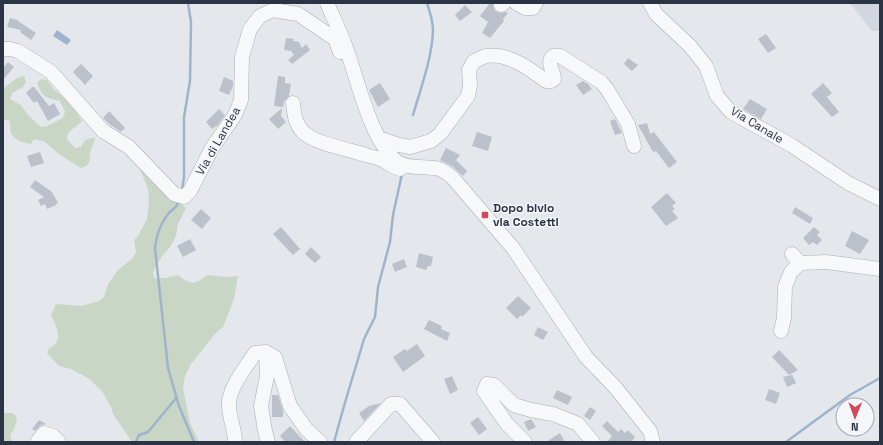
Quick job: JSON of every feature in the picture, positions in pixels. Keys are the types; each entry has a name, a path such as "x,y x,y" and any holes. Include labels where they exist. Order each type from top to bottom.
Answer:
{"street":[{"path":"327,3 345,44 370,120 387,151 398,163 440,169 452,176 513,248 586,357 616,387 650,431 653,442"},
{"path":"516,3 525,8 533,8 536,3"},
{"name":"Via Canale","path":"650,3 656,14 690,46 706,66 717,96 731,112 791,146 848,183 880,199"},
{"name":"Via di Landea","path":"3,49 18,51 51,72 103,131 129,147 174,194 184,197 190,191 212,148 235,115 241,100 242,57 250,29 260,16 273,10 298,14 335,40 339,47 343,63 347,68 353,70"},
{"path":"379,138 410,147 431,141 440,134 468,96 470,86 469,70 474,61 485,56 498,56 519,63 546,81 551,81 554,79 550,59 553,56 560,56 601,82 607,89 628,124 634,146"},
{"path":"293,103 296,121 302,131 308,136 337,147 368,155 386,162 400,170 412,166"},
{"path":"781,331 784,318 785,287 796,258 880,269"},
{"path":"266,352 267,376 261,406 268,442"},
{"path":"235,442 235,432 229,405 234,383 255,354 266,352 275,357 290,406 306,429 320,442"},
{"path":"525,442 507,424 484,391 487,384 494,385 514,405 553,414 578,424 592,442"},
{"path":"356,442 391,404 400,404 433,442"},
{"path":"37,442 44,433 53,436 59,442"}],"shaded area":[{"path":"850,3 880,3 880,31 872,31"}],"green space":[{"path":"24,76 26,82 23,87 12,93 10,99 21,105 28,115 41,127 47,126 63,118 65,112 60,101 45,96 39,88 37,83 41,79 47,80 54,90 69,101 82,121 68,133 67,139 75,148 81,147 88,139 95,138 89,163 87,165 81,168 59,154 45,142 34,139 31,144 28,144 14,138 11,133 9,120 3,120 3,88 16,79"},
{"path":"139,166 167,194 186,208 178,224 176,236 153,272 154,278 166,278 178,275 186,281 196,282 208,275 226,277 238,276 234,299 223,327 214,335 191,364 185,376 183,388 190,423 199,442 132,442 113,414 111,407 102,391 88,378 71,369 59,366 47,353 55,344 58,337 58,333 51,315 56,304 82,306 99,301 104,297 108,284 118,270 133,258 136,252 134,240 138,236 147,219 149,201 148,189"},
{"path":"3,413 13,413 17,418 14,430 10,434 12,442 3,442"}],"water":[{"path":"57,30 71,40 67,45 53,36"}],"building":[{"path":"490,3 493,3 494,9 497,12 508,13 503,19 504,21 490,38 482,33 488,22 480,16"},
{"path":"465,5 472,12 460,21 455,15"},
{"path":"10,18 18,20 36,33 31,40 20,32 21,30 7,27"},
{"path":"766,34 776,48 768,53 758,39"},
{"path":"286,38 294,39 293,41 299,42 302,48 306,44 310,50 292,64 288,60 294,55 291,51 284,50"},
{"path":"628,58 638,65 632,71 624,64"},
{"path":"8,62 14,67 3,80 3,68"},
{"path":"81,64 93,76 85,85 73,72"},
{"path":"278,76 285,77 285,83 291,84 289,96 284,101 283,107 274,106"},
{"path":"224,77 233,81 233,86 229,95 219,91"},
{"path":"583,81 592,89 583,95 576,85"},
{"path":"380,83 390,99 378,107 369,90"},
{"path":"823,83 832,93 827,97 839,112 832,117 811,94"},
{"path":"34,87 49,106 54,103 60,114 48,121 37,101 34,103 26,93"},
{"path":"750,99 767,109 761,119 743,109"},
{"path":"282,108 281,116 286,122 278,129 269,119"},
{"path":"219,109 225,115 218,125 212,129 206,122"},
{"path":"109,111 125,128 121,132 103,118"},
{"path":"615,119 622,133 615,135 610,121"},
{"path":"647,123 650,134 654,132 677,162 669,168 656,151 653,152 638,125"},
{"path":"477,132 492,137 488,151 472,146"},
{"path":"446,148 460,155 456,160 467,171 463,176 452,166 440,160"},
{"path":"40,152 44,163 31,167 27,156"},
{"path":"35,180 52,192 58,203 56,205 47,209 45,204 41,206 38,200 44,197 30,187"},
{"path":"667,193 676,203 672,206 675,209 672,211 678,218 666,226 651,207"},
{"path":"795,207 813,218 810,224 792,213"},
{"path":"201,209 211,218 202,229 191,220"},
{"path":"281,227 300,249 293,255 273,234"},
{"path":"814,227 820,232 817,235 822,240 817,245 813,242 809,245 803,238"},
{"path":"852,231 869,240 860,254 845,246"},
{"path":"190,239 196,250 183,257 177,246"},
{"path":"311,247 321,257 315,263 305,254"},
{"path":"419,253 433,257 431,266 428,266 426,270 416,267"},
{"path":"404,259 407,267 395,272 392,264"},
{"path":"518,296 531,308 522,317 521,315 517,319 506,308"},
{"path":"429,320 442,326 441,329 450,333 447,341 424,329"},
{"path":"538,327 548,332 543,340 534,335"},
{"path":"417,344 425,356 403,372 393,357 405,349 407,351"},
{"path":"779,350 798,370 789,375 772,357"},
{"path":"792,375 796,383 787,387 783,377"},
{"path":"452,376 458,390 450,394 444,379"},
{"path":"769,389 780,393 776,404 765,400"},
{"path":"557,390 572,397 568,405 553,398"},
{"path":"272,395 278,395 283,411 283,417 272,417"},
{"path":"381,403 364,421 359,413 369,406"},
{"path":"590,407 596,411 590,420 584,416"},
{"path":"478,417 487,429 479,435 470,423"},
{"path":"531,419 536,427 528,431 524,422"},
{"path":"39,420 46,424 41,425 35,431 32,429"},
{"path":"607,421 618,432 621,429 625,433 628,430 635,437 631,442 607,442 612,436 602,426"},
{"path":"290,426 305,442 285,442 280,436"},
{"path":"560,433 565,442 546,442"}],"waterway":[{"path":"182,190 184,177 184,117 190,81 191,22 188,3"},
{"path":"413,115 431,52 433,30 427,3"},
{"path":"334,442 364,339 375,317 378,287 390,242 393,215 402,174"},
{"path":"179,201 161,225 156,239 155,248 168,368 179,406 194,442"},
{"path":"786,442 850,395 880,378"},
{"path":"136,442 139,435 148,432 177,397"}],"place":[{"name":"Dopo bivio via Costetti","path":"485,215"}]}
